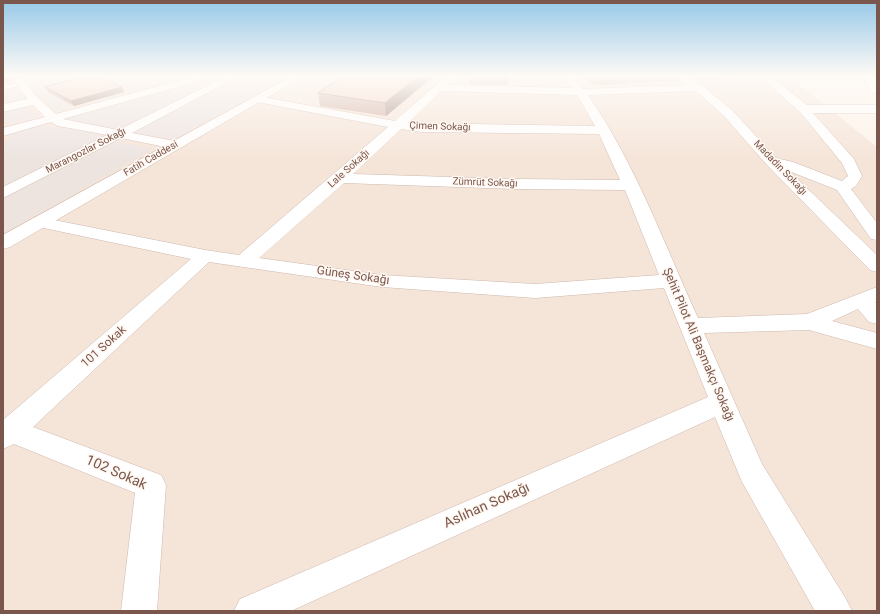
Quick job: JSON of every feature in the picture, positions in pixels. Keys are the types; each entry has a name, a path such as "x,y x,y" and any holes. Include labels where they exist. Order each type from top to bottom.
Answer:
{"main road":[{"name":"Fatih Caddesi","path":"3,243 247,105"}],"street":[{"path":"3,108 18,105"},
{"path":"39,105 58,122 175,145"},
{"path":"4,133 52,117 98,105"},
{"name":"Marangozlar Sokağı","path":"3,193 177,105"},
{"name":"Çimen Sokağı","path":"287,105 397,125 422,128 602,130"},
{"name":"Lale Sokağı","path":"244,261 340,178 419,105"},
{"name":"Şehit Pilot Ali Başmakçı Sokağı","path":"587,105 602,130 630,185 752,473 834,611"},
{"name":"Madadin Sokağı","path":"718,105 728,113 772,162 873,257"},
{"path":"800,105 849,162 855,176 851,183 842,187"},
{"path":"804,108 877,109"},
{"path":"772,162 788,165 842,187 877,235"},
{"name":"Zümrüt Sokağı","path":"340,178 515,184 630,185"},
{"name":"Güneş Sokağı","path":"39,222 205,256 382,281 535,291 670,281"},
{"name":"101 Sokak","path":"7,433 205,256"},
{"path":"810,322 869,297 877,317"},
{"path":"689,326 810,322 877,341"},
{"name":"Aslıhan Sokağı","path":"252,611 705,409 722,404"},
{"name":"102 Sokak","path":"7,433 151,485 139,611"}],"shaded area":[{"path":"3,105 825,105 877,147 877,611 3,611"},
{"path":"48,105 80,105 55,111"},
{"path":"108,105 170,105 119,129 58,118"},
{"path":"181,105 237,105 173,140 129,131"},
{"path":"21,106 39,116 3,125 3,110"},
{"path":"39,125 108,135 3,188 3,144 12,139 10,135"},
{"path":"110,140 153,149 3,234 3,195"}]}
